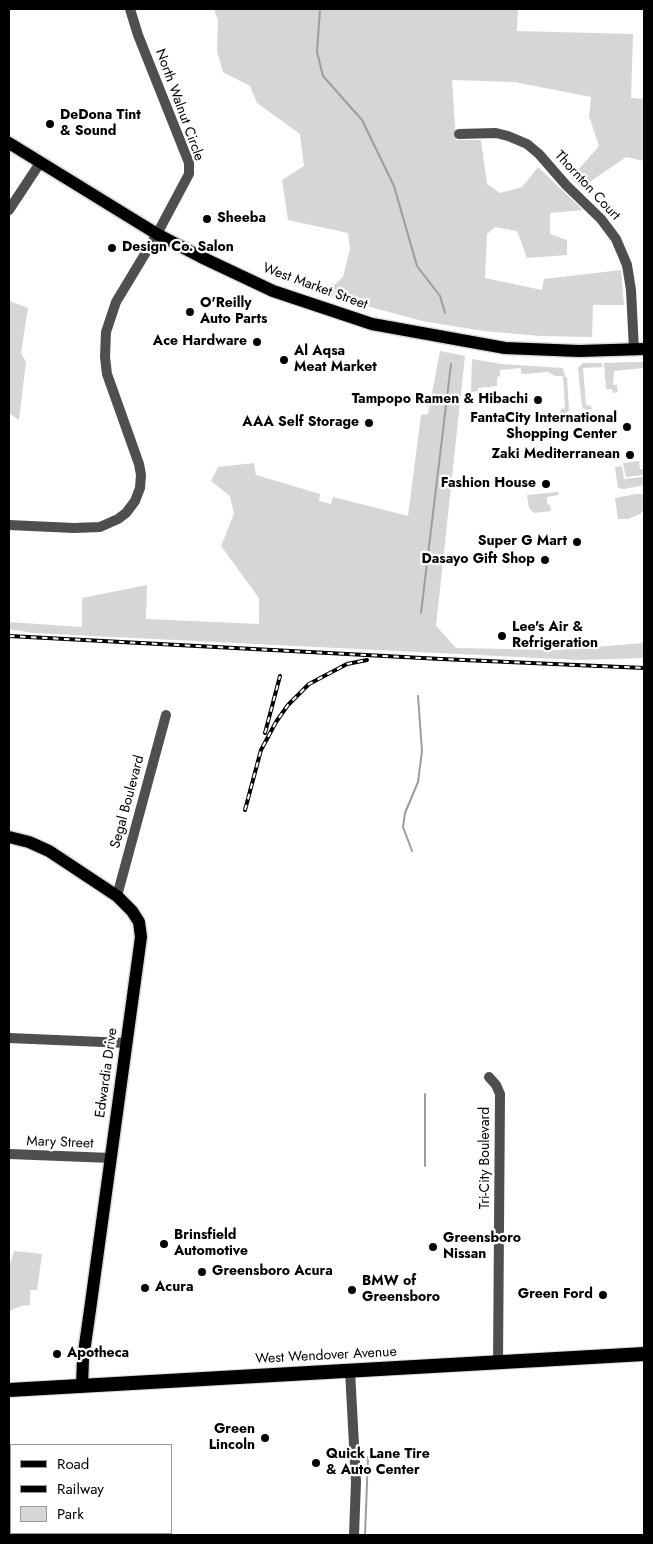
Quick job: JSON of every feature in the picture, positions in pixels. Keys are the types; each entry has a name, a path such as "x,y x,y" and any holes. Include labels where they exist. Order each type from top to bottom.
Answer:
{"highway":[{"name":"West Wendover Avenue","path":"9,1390 644,1354"}],"main road":[{"name":"West Market Street","path":"9,143 157,234 274,291 372,324 506,348 579,351 639,349"},
{"name":"Edwardia Drive","path":"9,837 30,842 49,851 117,896 132,911 139,922 141,937 84,1351 82,1386"}],"street":[{"name":"North Walnut Circle","path":"9,525 74,528 100,527 118,519 131,507 135,501 141,481 139,464 107,374 105,340 116,302 157,234 189,174 189,163 138,35 130,9"},
{"name":"Thornton Court","path":"459,134 496,133 527,144 539,154 566,186 601,219 616,239 627,265 639,349"},
{"path":"9,210 40,163"},
{"name":"Segal Boulevard","path":"117,896 166,715"},
{"path":"9,1038 126,1043"},
{"name":"Tri-City Boulevard","path":"489,1077 496,1085 500,1094 498,1363"},
{"name":"Mary Street","path":"9,1154 111,1158"},
{"path":"350,1371 356,1482 354,1535"}],"green space":[{"path":"214,9 518,9 517,31 633,34 631,98 644,99 644,161 626,157 581,188 571,178 599,146 589,116 591,97 514,82 452,80 456,140 481,140 487,184 500,193 522,187 538,167 583,210 550,213 550,234 567,240 567,255 527,258 517,231 495,227 487,234 485,278 542,290 544,279 621,270 624,305 593,305 592,337 540,336 484,331 422,321 330,296 333,286 343,277 350,249 348,233 288,220 282,180 304,166 300,134 257,103 250,86 223,72 217,51 218,20"},
{"path":"9,301 28,308 21,353 26,362 19,420 9,413"},
{"path":"440,351 465,356 436,626 456,648 558,650 644,643 644,658 579,660 33,633 9,629 9,622 82,627 82,598 147,585 146,619 259,624 259,598 221,546 234,514 230,496 211,481 218,467 254,463 256,475 320,494 319,501 331,504 333,497 408,516 421,415 428,414"},
{"path":"472,359 501,364 562,368 565,377 567,377 569,411 563,414 560,411 565,408 563,376 555,376 548,372 524,374 521,373 521,368 500,370 500,376 497,377 497,386 478,388 478,391 471,392"},
{"path":"644,362 644,368 614,371 613,385 617,385 618,392 613,393 612,389 606,389 604,363"},
{"path":"583,363 601,363 603,367 583,368 586,405 591,406 592,409 587,411 582,407 578,368"},
{"path":"639,461 640,469 644,469 644,475 626,477 623,463"},
{"path":"622,466 624,479 644,477 644,485 624,489 618,488 615,467"},
{"path":"559,493 558,495 547,497 547,504 550,505 551,511 534,513 529,508 527,495"},
{"path":"644,494 644,510 640,514 628,519 618,519 615,498"},
{"path":"14,1251 42,1254 37,1290 30,1290 30,1305 21,1306 9,1311 9,1268"}],"waterway":[{"path":"320,9 317,52 323,76 362,120 394,186 417,266 440,296 445,313"},
{"path":"421,613 451,364"},
{"path":"412,851 403,827 405,813 418,782 422,751 418,696"},
{"path":"425,1094 425,1166"},
{"path":"365,1535 368,1457"}],"railway":[{"path":"9,636 644,668"},
{"path":"245,810 261,750 276,722 288,705 309,684 347,664 367,660"},
{"path":"265,733 280,676"}],"place":[{"name":"DeDona Tint & Sound","path":"50,124"},
{"name":"Sheeba","path":"207,219"},
{"name":"Design Co. Salon","path":"112,248"},
{"name":"O'Reilly Auto Parts","path":"190,312"},
{"name":"Ace Hardware","path":"257,342"},
{"name":"Al Aqsa Meat Market","path":"284,360"},
{"name":"Tampopo Ramen & Hibachi","path":"538,400"},
{"name":"AAA Self Storage","path":"369,423"},
{"name":"FantaCity International Shopping Center","path":"627,427"},
{"name":"Zaki Mediterranean","path":"630,455"},
{"name":"Fashion House","path":"546,484"},
{"name":"Super G Mart","path":"577,542"},
{"name":"Dasayo Gift Shop","path":"545,560"},
{"name":"Lee's Air & Refrigeration","path":"502,636"},
{"name":"Brinsfield Automotive","path":"164,1244"},
{"name":"Greensboro Nissan","path":"433,1247"},
{"name":"Greensboro Acura","path":"202,1272"},
{"name":"Acura","path":"145,1288"},
{"name":"BMW of Greensboro","path":"352,1290"},
{"name":"Green Ford","path":"603,1295"},
{"name":"Apotheca","path":"57,1354"},
{"name":"Green Lincoln","path":"265,1438"},
{"name":"Quick Lane Tire & Auto Center","path":"316,1463"}]}
